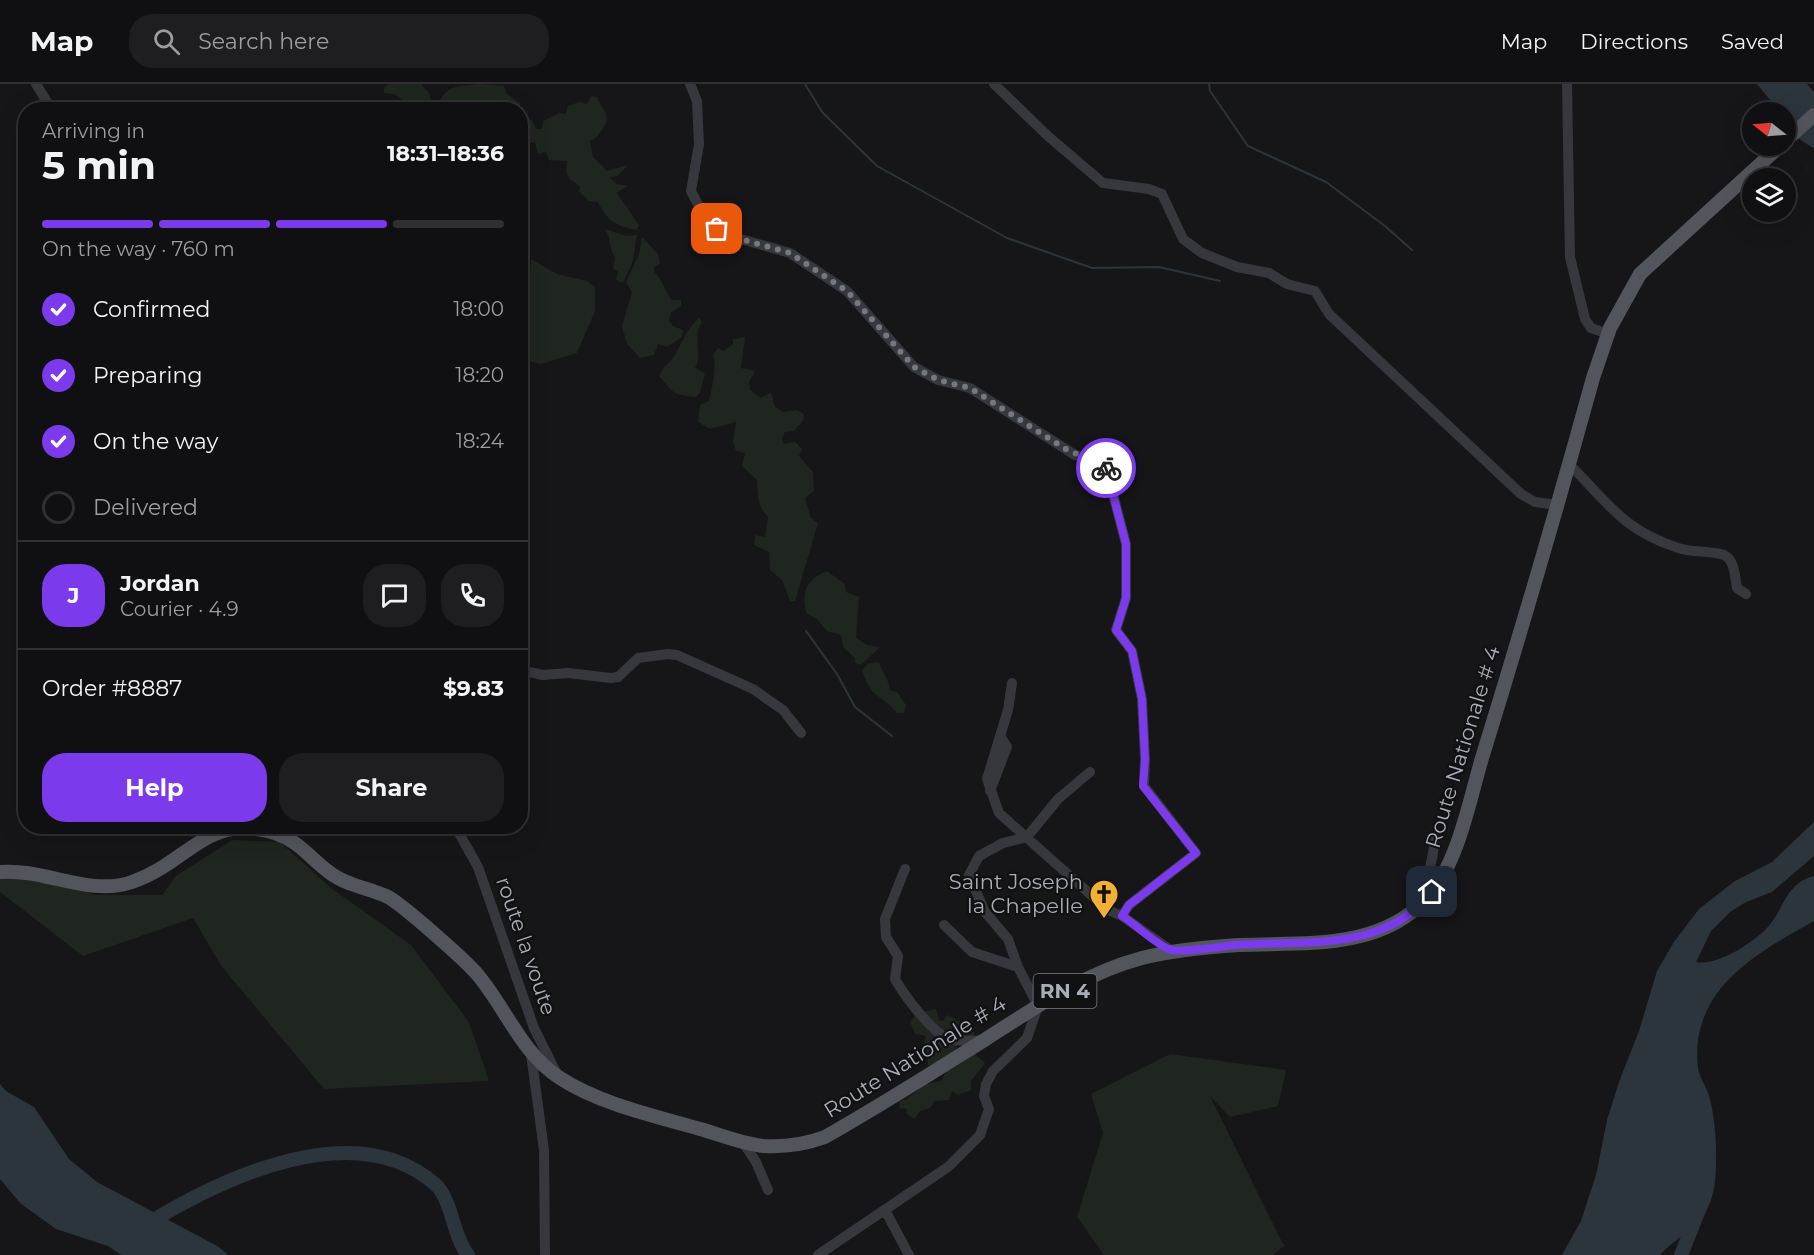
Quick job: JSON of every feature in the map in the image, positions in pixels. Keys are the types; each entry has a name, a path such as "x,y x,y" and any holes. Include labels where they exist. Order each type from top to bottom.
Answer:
{"main road":[{"name":"Route Nationale # 4","path":"1796,131 1814,115"},
{"name":"Route Nationale # 4","path":"278,834 297,842 330,873 389,897 426,928 476,973 531,1054 560,1078 618,1103 764,1146 808,1143 825,1137 1092,975 1172,951 1305,944 1363,937 1405,918 1432,892 1448,869 1608,334 1640,274 1769,156"},
{"name":"Route Nationale # 4","path":"0,872 27,871 76,883 113,885 132,882 216,834"}],"street":[{"path":"36,84 47,102"},
{"path":"690,84 697,101 699,144 691,191 706,220 723,234 790,253 847,291 914,367 938,380 970,388 1068,451 1097,461 1106,467 1126,544 1126,598 1116,630 1132,651 1142,699 1145,759 1143,786 1196,853 1129,905 1122,916"},
{"path":"994,84 1049,137 1103,183 1149,189 1162,194 1183,239 1202,254 1237,267 1269,273 1287,284 1314,291 1329,314 1521,494 1535,502 1557,506"},
{"path":"1567,84 1570,257 1586,319 1590,327 1608,334"},
{"path":"1569,464 1611,510 1632,528 1681,549 1724,555 1732,562 1737,588 1746,594"},
{"path":"528,672 543,675 568,673 611,678 618,677 638,658 677,655 753,689 783,710 801,733"},
{"path":"1012,683 1008,710 987,779 999,813 1107,910 1122,916 1172,951"},
{"path":"818,1255 948,1167 980,1135 988,1109 984,1096 986,1084 993,1071 1026,1038 1038,1006 1018,967 1008,939 984,912 969,875 979,856 1003,843 1027,837 1058,799 1090,771"},
{"name":"route la voute","path":"459,834 477,867 534,1028 560,1078"},
{"path":"1432,892 1428,879 1435,857 1434,838"},
{"path":"905,869 885,919 886,937 898,956 895,979 910,1002 947,1038 966,1042 985,1039"},
{"path":"944,925 972,952 1018,967"},
{"path":"531,1054 544,1149 544,1255"},
{"path":"742,1141 756,1162 768,1190"},
{"path":"885,1210 909,1255"}],"shaded area":[{"path":"389,84 421,84 429,93 432,102 404,102 398,96 384,93 384,87"},
{"path":"480,84 504,86 507,94 519,102 438,102 452,88"},
{"path":"1757,84 1807,84 1814,92 1814,148 1796,136 1796,102 1772,102"},
{"path":"591,96 597,97 607,119 598,136 590,141 593,157 607,171 628,165 617,176 609,177 617,184 628,186 617,193 639,225 637,230 613,222 598,202 589,201 579,191 580,186 568,176 567,161 549,160 546,152 538,154 535,143 528,142 528,119 532,120 536,129 542,129 543,121 560,113 566,114 568,106 579,102 587,104"},
{"path":"605,229 626,236 637,235 633,261 623,283 616,280 618,272 613,268 615,258"},
{"path":"642,237 658,254 660,263 654,267 655,273 672,300 681,300 681,306 671,312 669,321 673,326 683,330 682,337 667,347 658,344 654,355 640,358 627,344 622,326 632,292 626,282 639,254"},
{"path":"531,259 557,274 587,281 595,287 595,311 577,353 541,364 528,361 528,273 530,273"},
{"path":"699,318 702,322 698,334 698,357 695,368 705,373 700,393 696,397 678,394 671,390 659,376"},
{"path":"745,337 741,368 755,371 749,382 750,390 761,398 771,392 775,407 783,412 797,410 804,414 803,421 794,431 785,432 782,438 784,444 795,442 802,449 799,456 813,472 814,491 805,498 811,518 818,523 795,601 790,601 782,580 770,570 769,552 754,545 755,535 765,537 768,517 760,504 757,480 742,466 745,453 736,451 733,442 736,422 710,429 698,422 700,405 709,401 713,384 713,355 718,348 724,351 733,344 733,339"},
{"path":"827,571 845,584 846,592 859,597 856,638 867,645 880,647 861,665 855,663 855,658 843,647 841,635 827,631 817,619 807,614 804,600 806,588 814,578"},
{"path":"879,662 890,690 897,692 906,705 904,713 897,713 868,686 862,670 869,663"},
{"path":"1814,822 1814,856 1772,892 1746,902 1730,912 1711,931 1696,962 1726,956 1758,937 1772,922 1793,888 1814,876 1814,921 1770,947 1730,978 1715,996 1704,1017 1698,1041 1698,1069 1709,1095 1716,1154 1713,1193 1704,1215 1660,1255 1562,1255 1581,1221 1596,1175 1607,1120 1639,1031 1657,971 1674,942 1699,909 1735,881 1772,862"},
{"path":"232,840 280,842 331,888 411,945 469,1022 489,1081 324,1089 222,967 193,918 83,956 0,892 0,878 23,871 95,895 162,895 176,876"},
{"path":"936,1009 939,1020 943,1021 947,1015 960,1021 963,1031 974,1032 975,1039 958,1043 955,1054 945,1060 939,1060 936,1066 928,1065 927,1055 920,1054 926,1036 915,1034 910,1022 917,1013"},
{"path":"974,1053 985,1063 971,1081 971,1090 958,1095 952,1091 949,1100 935,1101 930,1108 920,1111 914,1119 906,1113 907,1109 899,1108 900,1101 907,1099 925,1084 941,1081 947,1071"},
{"path":"1170,1054 1286,1070 1278,1106 1230,1117 1210,1096 1284,1246 1273,1255 1104,1255 1077,1217 1103,1133 1091,1094"},
{"path":"0,1084 6,1091 34,1107 69,1159 97,1182 219,1247 228,1255 121,1255 108,1246 56,1229 20,1203 0,1179"}],"waterway":[{"path":"805,84 822,112 877,166 1007,238 1092,268 1159,267 1220,281"},
{"path":"1209,84 1210,91 1248,146 1326,182 1385,226 1412,250"},
{"path":"806,631 837,674 855,707 892,736"},
{"path":"147,1224 213,1188 251,1172 290,1160 330,1154 368,1155 404,1164 436,1185 446,1200 459,1239 468,1255"},
{"path":"1681,1255 1699,1210"}],"way so far":[{"path":"717,229 723,234 790,253 818,274 847,291 914,367 938,380 970,388 1075,455 1097,461 1106,468"}],"place":[{"name":"Saint Joseph la Chapelle","path":"1104,920"}],"route":[{"path":"1106,468 1126,544 1126,598 1116,630 1132,651 1142,699 1145,759 1143,786 1196,853 1164,875 1129,905 1122,916 1172,951 1239,945 1305,944 1363,937 1378,932 1405,918 1432,892"}]}
